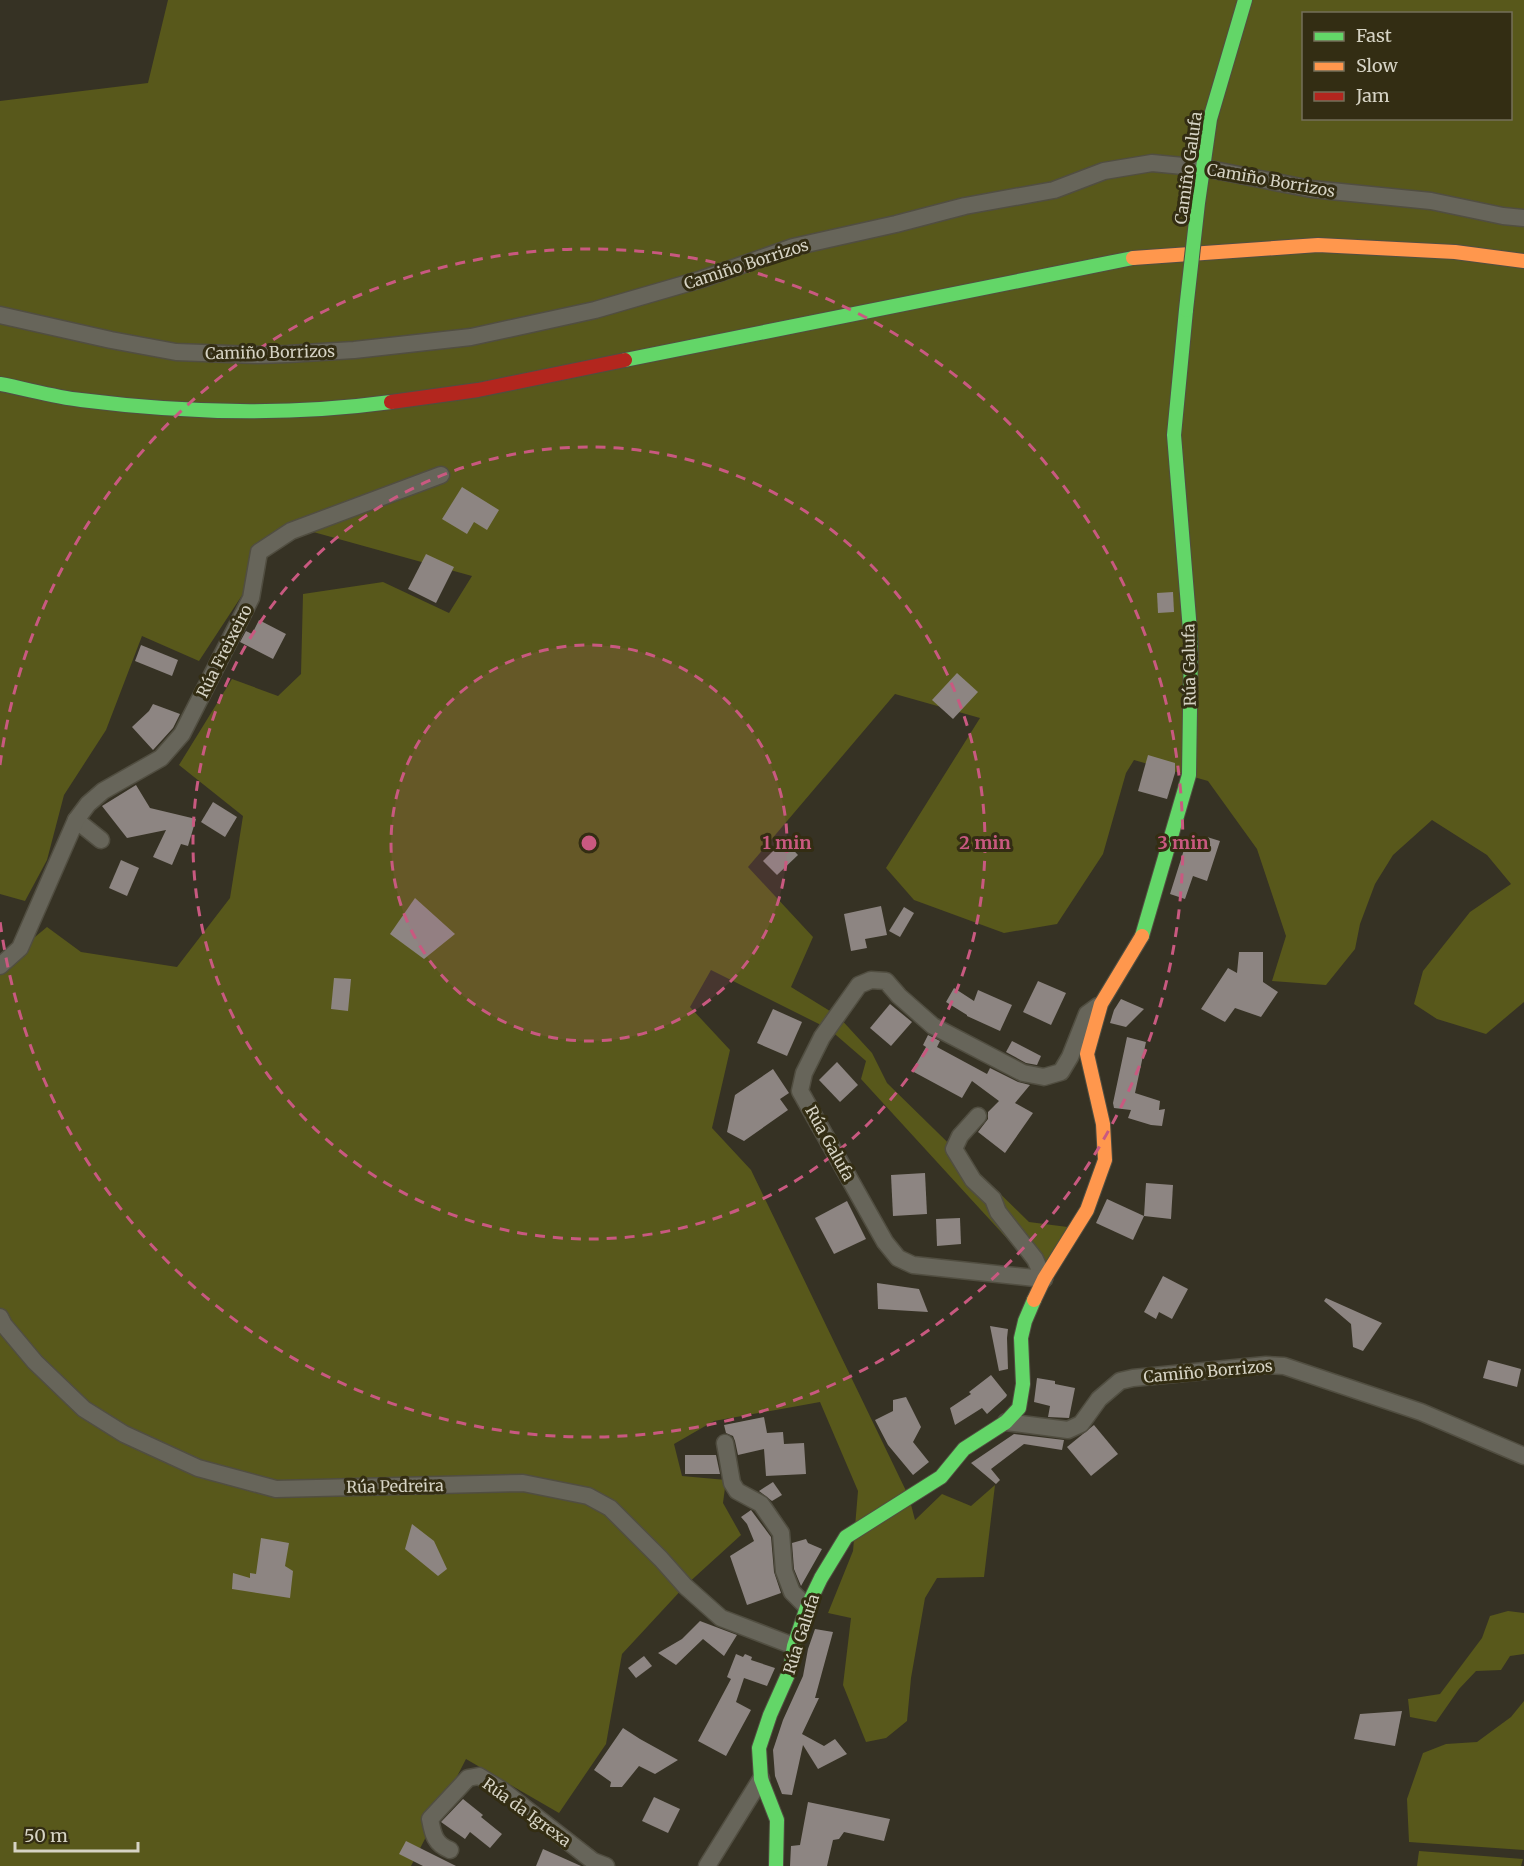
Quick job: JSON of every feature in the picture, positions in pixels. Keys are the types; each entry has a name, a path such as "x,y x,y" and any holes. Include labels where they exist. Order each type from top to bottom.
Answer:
{"main road":[{"name":"Camiño Galufa","path":"1186,310 1210,119 1245,0"},
{"path":"0,384 80,400 220,412 353,407 478,390 1136,257 1318,245 1455,252 1524,261"},
{"name":"Rúa Galufa","path":"776,1866 777,1820 761,1779 759,1748 770,1715 790,1670 794,1646 820,1578 846,1537 941,1477 964,1449 1006,1422 1019,1408 1023,1384 1021,1338 1025,1321 1044,1279 1087,1210 1105,1160 1103,1124 1087,1054 1101,1004 1143,934 1190,775 1191,643 1174,435 1186,310"}],"street":[{"name":"Camiño Borrizos","path":"0,315 176,352 288,354 354,350 471,337 595,310 702,279 793,247 965,206 1054,190 1104,171 1152,163 1204,168 1311,189 1431,201 1503,216 1524,218"},
{"name":"Rúa Freixeiro","path":"0,966 20,948 76,820 88,804 103,791 161,758 182,734 250,598 259,552 291,531 441,475"},
{"path":"76,820 101,840"},
{"name":"Rúa Galufa","path":"1044,1279 913,1265 898,1258 885,1242 800,1090 804,1073 822,1037 859,985 871,980 886,981 899,996 933,1026 1023,1074 1044,1077 1061,1072 1070,1057 1087,1014 1101,1004"},
{"path":"978,1116 960,1136 954,1149 973,1180 993,1198 998,1212 1035,1259 1044,1279"},
{"name":"Rúa Pedreira","path":"0,1317 35,1362 84,1409 124,1434 198,1468 276,1489 523,1483 588,1496 610,1508 685,1586 721,1618 794,1646"},
{"name":"Camiño Borrizos","path":"1006,1422 1068,1430 1082,1425 1099,1398 1120,1381 1275,1365 1284,1366 1421,1412 1524,1456"},
{"path":"725,1443 732,1483 737,1491 761,1504 781,1533 784,1571 792,1592 807,1607"},
{"name":"Rúa da Igrexa","path":"450,1850 440,1846 433,1837 430,1819 468,1778 479,1776 502,1790 592,1861 606,1866"},
{"path":"707,1866 761,1779"}],"shaded area":[{"path":"168,0 1524,0 1524,1002 1486,1034 1437,1019 1414,1004 1423,971 1470,912 1511,884 1487,855 1432,820 1393,855 1375,884 1360,924 1355,949 1326,985 1272,981 1286,936 1257,849 1208,781 1134,760 1126,773 1103,854 1057,924 1004,933 914,900 886,868 980,718 895,694 748,867 813,937 791,987 838,1016 872,1053 887,1083 1029,1222 1083,1229 1044,1279 861,1079 866,1061 829,1029 711,970 690,1007 730,1050 712,1128 751,1170 909,1497 915,1520 942,1494 971,1506 995,1485 984,1577 937,1578 925,1598 911,1678 907,1721 886,1738 866,1742 843,1685 851,1618 828,1613 853,1551 858,1491 820,1402 714,1421 674,1444 682,1476 726,1480 723,1503 741,1535 685,1586 622,1654 606,1744 559,1813 466,1759 411,1866 0,1866 0,966 47,927 81,952 177,967 230,898 243,816 179,765 232,679 278,696 301,674 303,594 383,582 449,613 472,576 288,525 199,661 142,636 106,730 64,795 47,860 25,901 0,894 0,101 148,83"},
{"path":"1508,1611 1524,1613 1524,1654 1510,1656 1501,1670 1476,1671 1459,1689 1436,1722 1410,1717 1408,1699 1440,1694 1482,1638 1490,1616"},
{"path":"1524,1701 1524,1850 1409,1842 1407,1799 1423,1753 1446,1744 1477,1742 1511,1717"},
{"path":"1419,1851 1523,1859 1521,1866 1417,1866"}],"building":[{"path":"462,487 499,510 487,530 474,522 467,534 442,519"},
{"path":"426,554 454,567 436,603 408,589"},
{"path":"1173,592 1174,612 1158,613 1157,593"},
{"path":"259,620 286,634 273,659 240,642 246,631 252,634"},
{"path":"141,645 178,660 172,676 135,661"},
{"path":"957,673 978,692 953,719 932,700"},
{"path":"153,704 180,714 173,728 153,750 132,727"},
{"path":"1148,755 1175,763 1175,773 1167,799 1138,791"},
{"path":"136,785 150,808 196,819 188,846 181,844 172,865 153,857 166,830 127,838 102,806"},
{"path":"213,802 237,817 225,837 201,822"},
{"path":"1188,837 1205,842 1207,837 1220,841 1207,881 1193,876 1185,899 1170,894"},
{"path":"784,840 798,855 777,875 763,861"},
{"path":"121,860 139,868 127,896 109,888"},
{"path":"415,898 455,934 424,959 390,934"},
{"path":"881,906 887,935 865,939 867,948 851,951 844,914"},
{"path":"904,907 914,913 900,937 889,931"},
{"path":"1239,952 1263,952 1263,982 1278,992 1261,1017 1235,1008 1225,1022 1201,1009 1228,968 1237,973"},
{"path":"334,978 351,979 348,1011 331,1009"},
{"path":"1038,981 1066,993 1051,1025 1023,1012"},
{"path":"954,988 974,1001 978,990 1012,1005 1000,1031 967,1016 946,1002"},
{"path":"1121,999 1144,1009 1126,1027 1110,1023"},
{"path":"890,1004 912,1022 891,1046 870,1028"},
{"path":"773,1009 802,1022 787,1056 757,1043"},
{"path":"928,1035 940,1041 937,1047 987,1074 990,1068 1018,1082 1030,1085 1015,1103 1033,1113 1005,1153 978,1132 988,1119 988,1112 999,1101 972,1081 962,1098 912,1071 926,1047 923,1045"},
{"path":"1127,1037 1146,1042 1135,1093 1160,1101 1159,1110 1165,1109 1162,1126 1128,1118 1131,1110 1114,1108 1113,1103"},
{"path":"1012,1041 1041,1056 1037,1065 1026,1063 1006,1052"},
{"path":"837,1062 858,1085 840,1102 819,1080"},
{"path":"773,1069 789,1093 780,1099 788,1110 744,1141 727,1132 735,1095"},
{"path":"925,1173 927,1214 893,1216 891,1175"},
{"path":"1146,1183 1173,1185 1171,1219 1144,1216"},
{"path":"1107,1199 1144,1216 1133,1240 1096,1223"},
{"path":"847,1201 866,1239 834,1254 815,1218"},
{"path":"960,1218 961,1244 937,1246 936,1219"},
{"path":"1163,1276 1188,1289 1172,1319 1159,1312 1156,1319 1144,1312"},
{"path":"877,1283 919,1289 928,1312 878,1309"},
{"path":"1326,1298 1382,1323 1363,1351 1353,1347 1351,1324 1324,1301"},
{"path":"990,1326 1008,1329 1008,1369 999,1371"},
{"path":"1488,1360 1521,1369 1517,1387 1483,1378"},
{"path":"991,1375 1007,1395 1006,1397 987,1414 982,1408 955,1425 950,1408 971,1394 969,1392"},
{"path":"1037,1378 1075,1388 1069,1418 1048,1417 1050,1406 1034,1402"},
{"path":"906,1397 921,1427 913,1442 929,1462 913,1475 888,1445 875,1420 893,1411 893,1400"},
{"path":"764,1417 767,1433 783,1432 784,1444 804,1443 806,1474 766,1476 764,1449 738,1455 733,1436 726,1433 724,1425"},
{"path":"1094,1425 1118,1454 1091,1476 1067,1447"},
{"path":"1014,1434 1064,1440 1062,1450 1024,1444 991,1469 1000,1480 996,1484 971,1463"},
{"path":"685,1455 716,1455 720,1474 685,1474"},
{"path":"773,1482 782,1495 772,1501 759,1491"},
{"path":"751,1510 771,1537 774,1572 781,1593 747,1605 730,1556 754,1541 747,1524 741,1517"},
{"path":"412,1524 434,1541 447,1569 438,1576 405,1549"},
{"path":"261,1538 289,1543 285,1566 293,1571 290,1598 232,1589 233,1573 250,1578 250,1573 256,1574"},
{"path":"806,1539 808,1543 822,1549 801,1586 794,1569 792,1543"},
{"path":"700,1621 737,1635 724,1656 703,1639 676,1665 658,1653 682,1639"},
{"path":"815,1629 833,1632 815,1698 819,1698 802,1734 824,1746 835,1739 847,1754 818,1769 803,1745 792,1795 782,1794 775,1776 773,1750 783,1720 803,1676 808,1649"},
{"path":"736,1654 743,1657 745,1654 752,1657 751,1660 775,1668 767,1686 744,1678 736,1702 751,1710 726,1756 698,1741 731,1679 727,1677"},
{"path":"644,1656 652,1666 636,1678 628,1668"},
{"path":"1402,1711 1395,1746 1354,1739 1360,1714"},
{"path":"623,1728 678,1760 655,1774 639,1766 622,1787 610,1787 611,1782 594,1770"},
{"path":"654,1797 680,1809 668,1833 642,1821"},
{"path":"463,1799 502,1834 490,1848 470,1832 465,1839 441,1822"},
{"path":"808,1802 890,1819 884,1841 844,1832 839,1839 833,1840 827,1866 790,1866 791,1846 800,1845"},
{"path":"406,1841 456,1866 423,1866 399,1854"},
{"path":"543,1849 581,1866 536,1866"}],"traffic: fast":[{"path":"1198,203 1210,119 1245,0"},
{"path":"1186,310 1198,203"},
{"path":"625,360 1133,258"},
{"path":"1142,936 1189,775 1191,643 1174,435 1186,310"},
{"path":"0,384 81,400 197,410 275,411 391,402"},
{"path":"776,1866 777,1820 761,1779 759,1748 770,1715 790,1670 794,1646 807,1607 821,1578 846,1537 941,1477 964,1449 1006,1422 1019,1408 1023,1384 1021,1338 1034,1300"}],"traffic: slow":[{"path":"1133,258 1318,245 1455,252 1524,261"},
{"path":"1034,1300 1044,1279 1087,1210 1105,1160 1103,1124 1087,1054 1101,1004 1142,936"}],"traffic: jam":[{"path":"391,402 478,390 625,360"}]}
